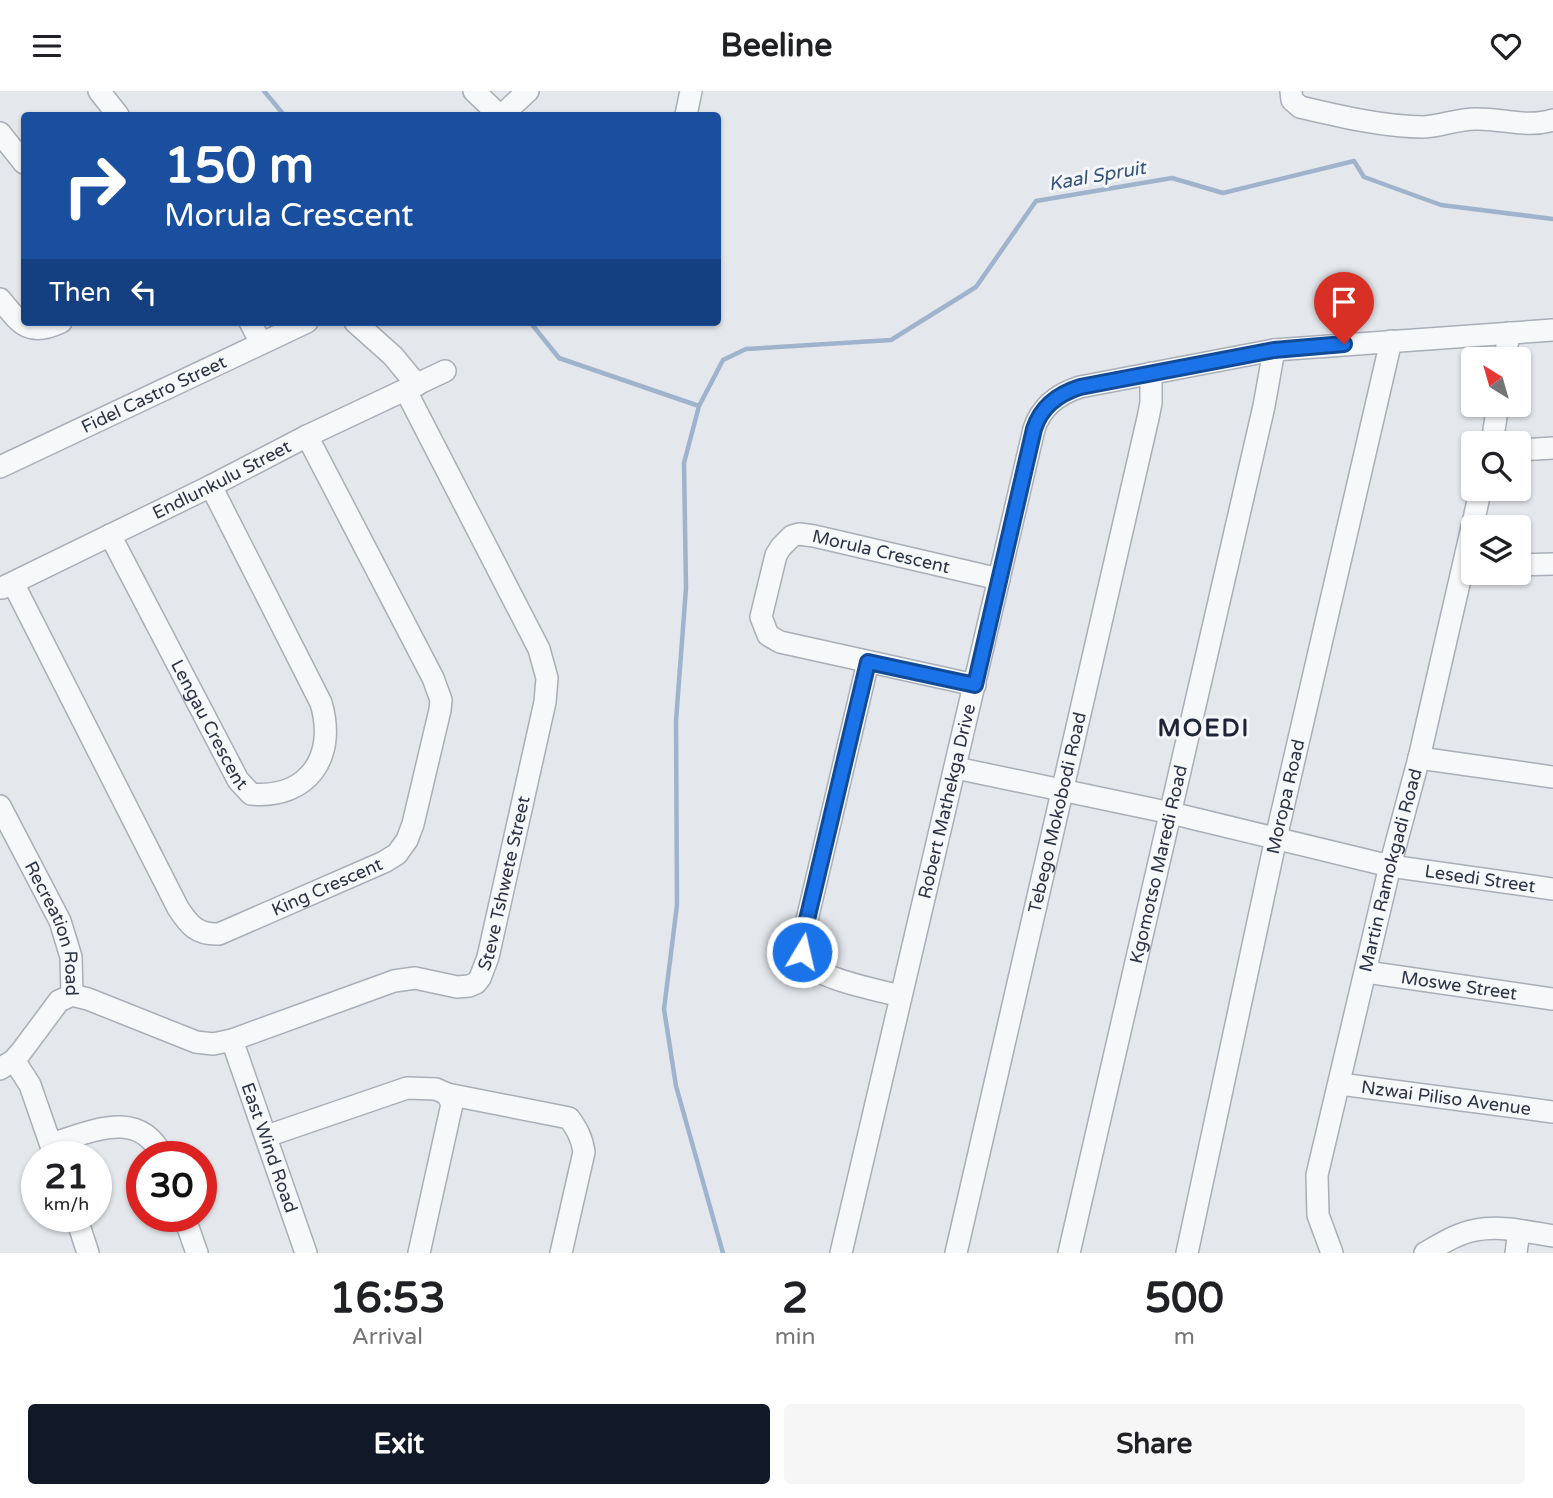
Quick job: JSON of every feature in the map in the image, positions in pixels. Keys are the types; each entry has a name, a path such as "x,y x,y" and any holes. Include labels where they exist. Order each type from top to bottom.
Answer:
{"street":[{"path":"99,91 116,112"},
{"path":"474,91 497,112"},
{"path":"504,112 528,91"},
{"path":"687,112 691,91"},
{"path":"1291,91 1292,100 1300,107 1407,126 1436,126 1475,119 1529,124 1553,120"},
{"path":"0,133 21,159"},
{"path":"0,299 21,323"},
{"path":"27,326 52,326"},
{"path":"252,326 261,343"},
{"name":"Fidel Castro Street","path":"0,467 298,326"},
{"path":"359,326 393,356 411,388"},
{"name":"Robert Mathekga Drive","path":"841,1253 1034,429 1041,412 1054,399 1071,390 1274,350 1553,330"},
{"path":"1507,347 1509,333"},
{"name":"Moropa Road","path":"1187,1253 1276,838 1391,341"},
{"name":"Kgomotso Maredi Road","path":"1069,1253 1264,406 1274,350"},
{"name":"Endlunkulu Street","path":"6,586 307,436 445,371"},
{"name":"Tebego Mokobodi Road","path":"956,1253 1148,418 1151,373"},
{"name":"Steve Tshwete Street","path":"72,995 196,1042 213,1044 232,1040 394,981 415,978 457,987 469,986 480,978 488,957 545,702 547,678 539,649 411,388"},
{"name":"King Crescent","path":"6,586 178,908 191,927 208,935 219,934 368,871 397,854 407,840 441,700 433,678 307,436"},
{"path":"1531,449 1553,448"},
{"name":"Lengau Crescent","path":"110,535 238,780 251,794 272,795 298,785 309,778 321,758 326,728 324,713 211,486"},
{"name":"Morula Crescent","path":"975,685 780,642 764,630 761,617 776,555 792,536 814,536 999,579"},
{"path":"1531,565 1553,564"},
{"name":"Martin Ramokgadi Road","path":"1332,1253 1318,1215 1315,1188 1390,866 1463,585"},
{"path":"868,662 802,941 802,952 807,963 818,972 900,996"},
{"path":"1419,758 1553,778"},
{"name":"Lesedi Street","path":"956,768 1171,813 1390,866 1553,889"},
{"name":"Recreation Road","path":"0,806 67,940 72,995 59,1002 7,1065"},
{"name":"Moswe Street","path":"1366,972 1553,999"},
{"name":"East Wind Road","path":"232,1040 306,1253"},
{"path":"7,1065 30,1085 50,1141"},
{"name":"Nzwai Piliso Avenue","path":"1340,1084 1553,1112"},
{"path":"267,1136 407,1088 436,1090 569,1118 582,1141 584,1151 561,1253"},
{"path":"419,1253 452,1104 447,1094"},
{"path":"76,1141 107,1127 127,1127 153,1141"},
{"path":"1425,1253 1478,1229 1553,1236"},
{"path":"1516,1253 1520,1231"},
{"path":"81,1232 88,1253"},
{"path":"190,1232 197,1253"}],"waterway":[{"name":"Kaal Spruit","path":"264,91 282,112"},
{"name":"Kaal Spruit","path":"533,326 559,358 699,406 723,360 746,349 891,340 976,287 1036,201 1172,178 1223,193 1354,161 1364,177 1441,205 1553,219"},
{"path":"699,406 684,463 686,588 676,721 677,905 664,1009 676,1086 723,1253"}],"district":[{"name":"MOEDI","path":"1204,728"}],"route":[{"path":"802,952 802,941 868,662 975,685 1034,429 1041,412 1054,399 1080,387 1274,350 1344,344"}]}
